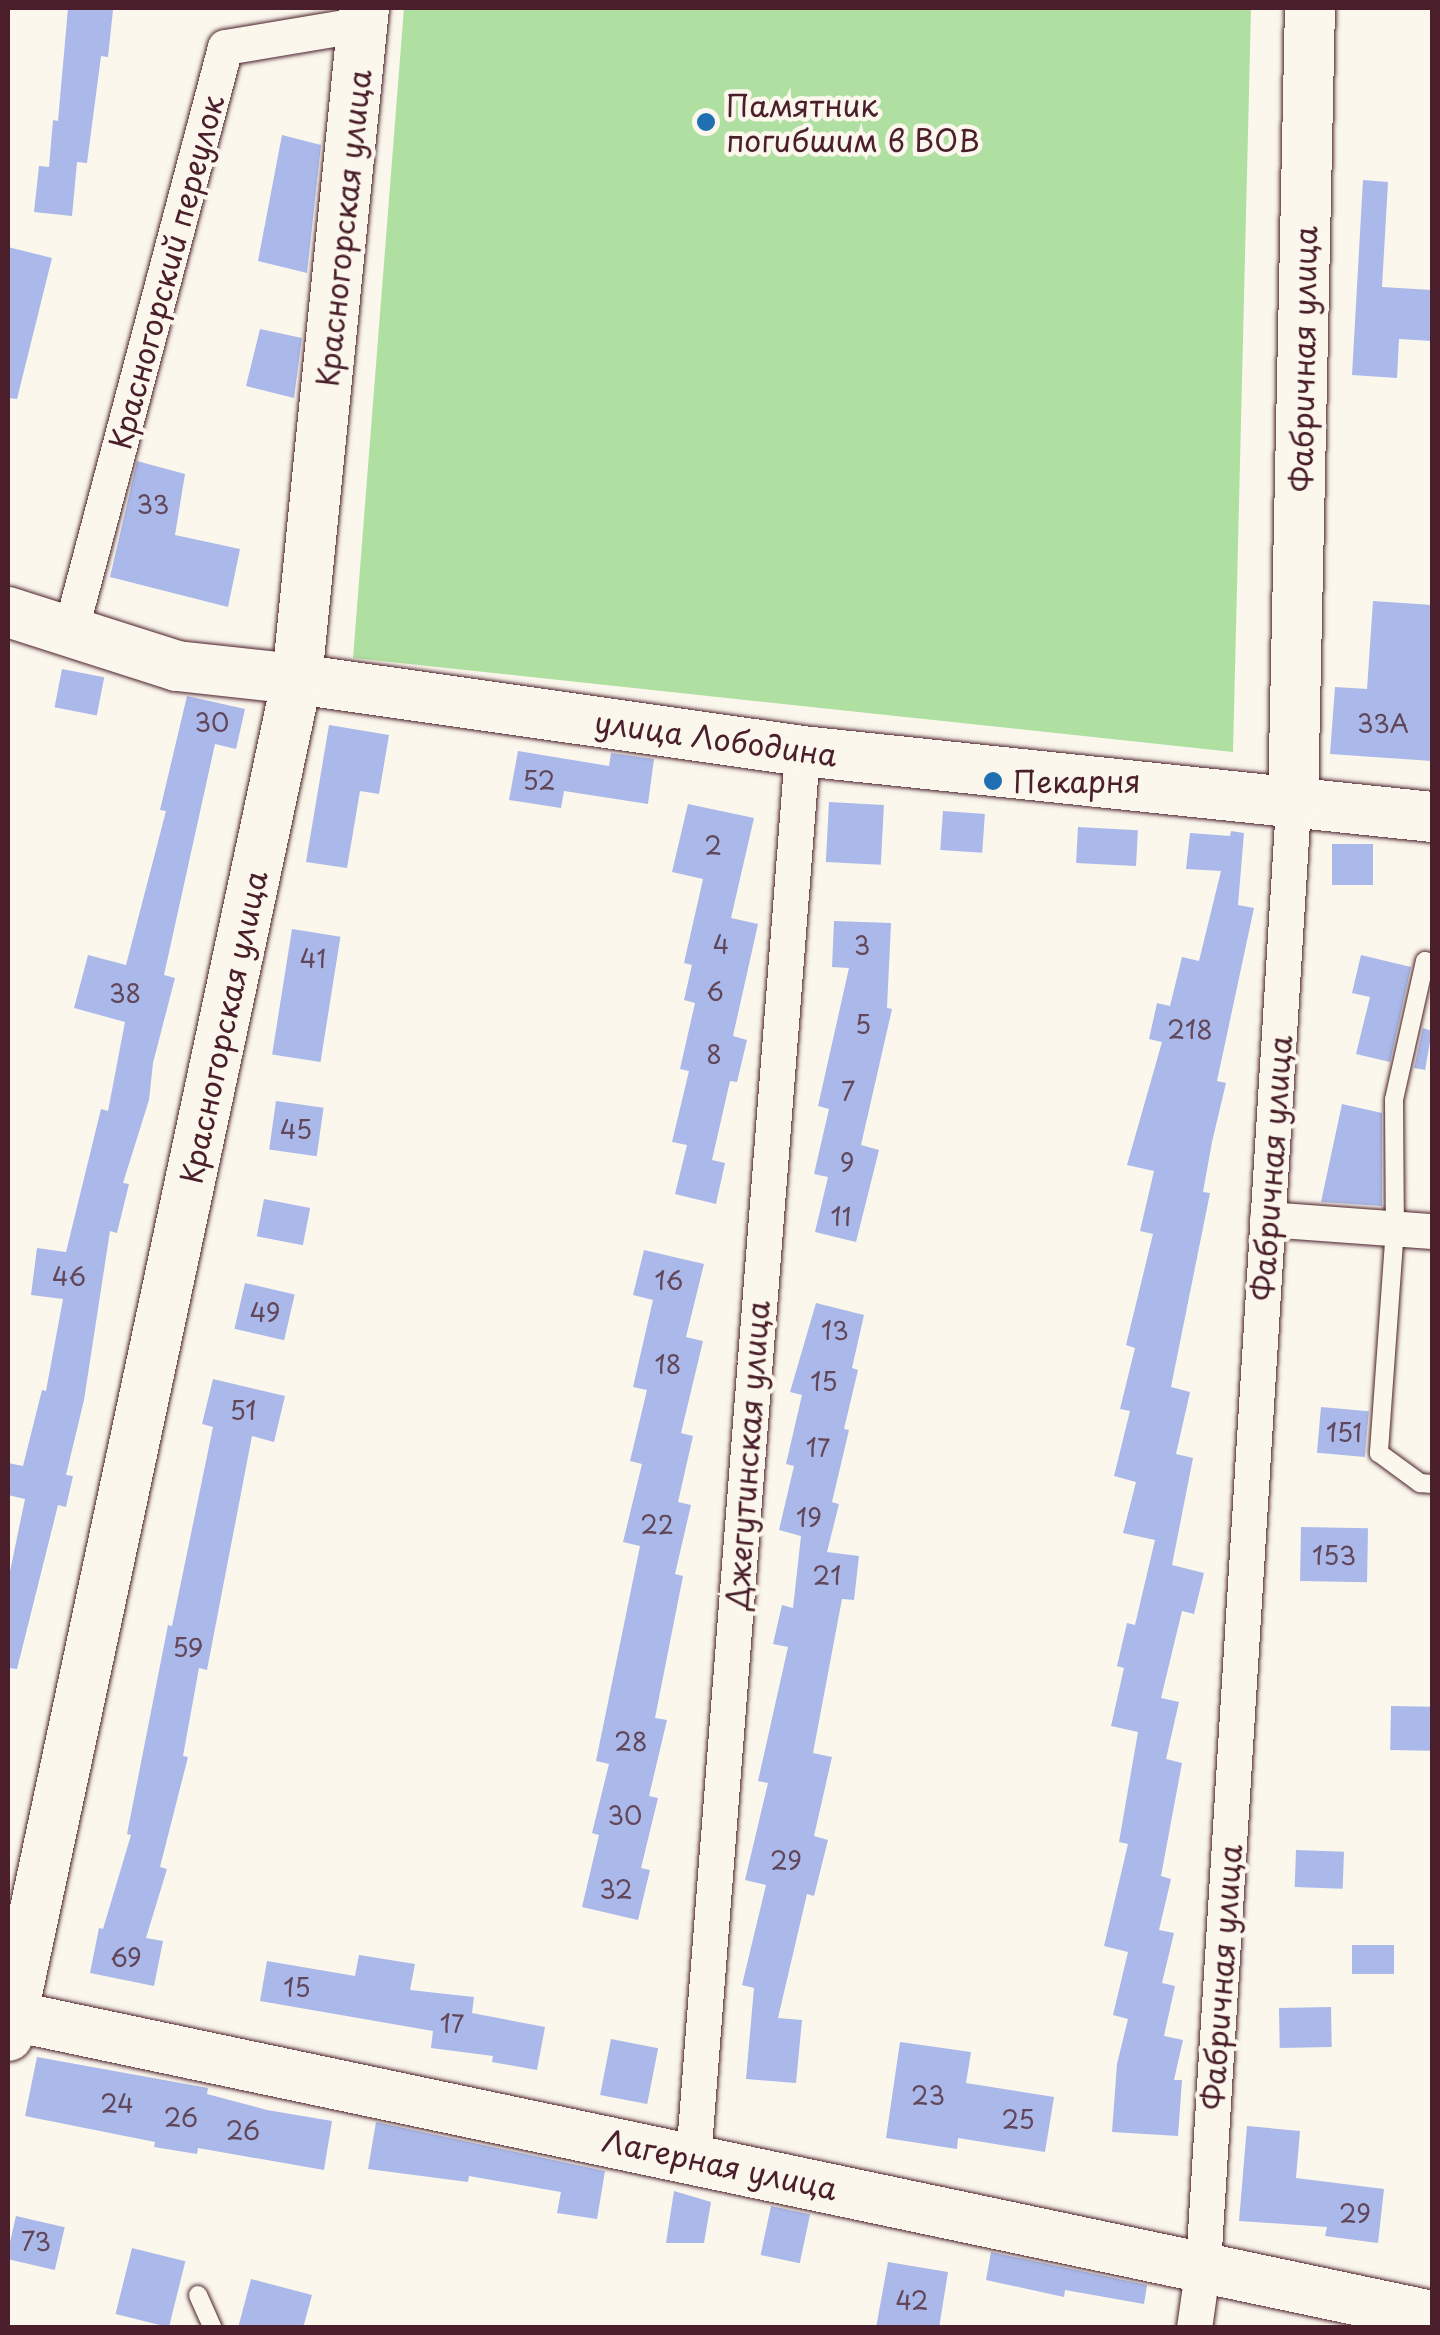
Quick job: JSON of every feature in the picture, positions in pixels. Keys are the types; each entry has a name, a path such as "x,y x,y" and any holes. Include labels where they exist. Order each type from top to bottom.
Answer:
{"street":[{"name":"Фабричная улица","path":"1194,2328 1203,2266 1293,804 1310,8"},
{"name":"Красногорский переулок","path":"70,632 225,47 364,16"},
{"name":"Красногорская улица","path":"9,2022 297,679 364,16"},
{"name":"улица Лободина","path":"8,612 177,666 297,679 802,751 1432,818"},
{"name":"Джегутинская улица","path":"692,2159 802,751"},
{"path":"1268,1219 1432,1231"},
{"name":"Лагерная улица","path":"9,2022 692,2159 1432,2316"}],"lane":[{"path":"1432,963 1425,961 1394,1100 1395,1228 1379,1453 1420,1483 1432,1484"},
{"path":"198,2295 213,2328"}],"green space":[{"path":"404,8 1251,8 1233,752 353,658"}],"building":[{"path":"68,8 113,10 108,57 101,56 87,163 77,162 72,216 34,212 39,166 49,167 53,120 58,121"},
{"path":"282,135 321,145 307,273 258,261"},
{"path":"1363,180 1388,182 1382,287 1432,290 1432,341 1399,339 1397,378 1352,375"},
{"path":"8,247 52,258 17,399 8,398"},
{"path":"260,329 302,338 294,398 246,386"},
{"path":"137,461 185,474 175,535 240,549 228,607 110,577"},
{"path":"1373,601 1432,605 1432,761 1330,754 1335,687 1367,689"},
{"path":"62,669 104,677 97,715 55,707"},
{"path":"187,696 245,709 236,749 215,744 164,975 175,978 153,1063 149,1100 123,1183 129,1184 117,1233 110,1231 84,1400 66,1475 73,1476 66,1507 58,1505 17,1669 8,1668 8,1581 25,1499 8,1495 8,1463 23,1466 42,1390 46,1391 63,1299 31,1295 37,1248 66,1252 101,1109 108,1111 125,1022 74,1008 88,955 126,965 166,811 160,810"},
{"path":"329,725 389,735 379,794 360,791 347,868 306,862"},
{"path":"518,751 609,766 611,753 654,759 648,804 564,791 561,808 509,800"},
{"path":"829,802 884,805 881,865 826,862"},
{"path":"688,804 754,818 731,918 758,924 733,1036 747,1040 737,1082 730,1081 712,1160 725,1163 716,1204 675,1194 687,1145 672,1142 689,1071 680,1069 695,1003 684,1000 692,965 684,963 703,879 672,872"},
{"path":"943,811 985,814 982,853 940,850"},
{"path":"1078,827 1138,830 1136,866 1076,863"},
{"path":"1231,831 1244,833 1238,905 1254,908 1217,1081 1226,1083 1203,1192 1210,1193 1171,1387 1190,1392 1176,1454 1193,1458 1172,1565 1204,1573 1194,1614 1182,1611 1161,1698 1179,1702 1166,1759 1182,1763 1161,1876 1171,1879 1159,1930 1174,1933 1162,1983 1175,1986 1164,2036 1183,2040 1174,2080 1182,2080 1178,2136 1112,2132 1117,2064 1128,2019 1113,2015 1128,1952 1104,1946 1128,1844 1119,1842 1138,1732 1111,1726 1124,1668 1117,1666 1127,1623 1135,1625 1155,1540 1123,1533 1136,1482 1114,1476 1130,1411 1120,1409 1135,1348 1126,1345 1153,1234 1140,1231 1154,1171 1127,1165 1162,1042 1149,1039 1157,1003 1170,1006 1182,957 1199,961 1221,871 1186,869 1190,833 1230,836"},
{"path":"1332,844 1373,844 1373,885 1332,885"},
{"path":"834,921 891,923 887,1008 892,1009 861,1145 879,1150 856,1242 815,1232 828,1177 814,1174 829,1109 818,1106 849,968 832,967"},
{"path":"292,929 340,937 321,1062 272,1054"},
{"path":"1361,955 1411,967 1390,1062 1356,1054 1370,997 1352,993"},
{"path":"1423,1028 1432,1031 1425,1070 1414,1068"},
{"path":"276,1101 324,1108 317,1156 269,1150"},
{"path":"1342,1104 1382,1113 1382,1206 1321,1202"},
{"path":"264,1199 310,1208 303,1245 257,1236"},
{"path":"644,1250 704,1264 686,1337 703,1341 681,1433 693,1436 678,1502 691,1505 675,1574 683,1576 655,1718 667,1720 649,1796 658,1798 641,1868 650,1870 638,1920 582,1907 599,1835 592,1833 609,1764 596,1761 640,1546 623,1542 642,1464 630,1461 647,1390 633,1387 653,1300 633,1295"},
{"path":"245,1283 295,1294 284,1340 234,1329"},
{"path":"816,1303 864,1315 852,1368 858,1370 844,1429 849,1430 832,1502 839,1504 827,1552 859,1556 854,1600 842,1599 813,1753 832,1757 814,1836 828,1840 814,1896 807,1894 778,2018 802,2020 796,2083 746,2079 754,1988 742,1985 766,1885 745,1880 768,1783 758,1781 788,1647 773,1644 782,1605 793,1608 801,1536 779,1530 794,1466 786,1464 802,1395 790,1392"},
{"path":"213,1379 285,1396 274,1442 252,1436 207,1670 199,1668 183,1756 188,1757 160,1867 167,1869 146,1938 163,1941 154,1986 90,1973 99,1928 103,1929 131,1835 127,1834 168,1625 172,1626 213,1427 202,1424"},
{"path":"1321,1407 1369,1411 1365,1457 1317,1453"},
{"path":"1301,1527 1368,1528 1367,1582 1300,1581"},
{"path":"1391,1706 1432,1707 1431,1751 1390,1750"},
{"path":"1296,1850 1344,1852 1343,1889 1295,1887"},
{"path":"1352,1945 1394,1945 1394,1974 1352,1974"},
{"path":"359,1955 415,1964 410,1990 474,1997 472,2013 545,2027 537,2070 492,2062 493,2056 431,2048 433,2031 260,2001 267,1961 355,1976"},
{"path":"1331,2007 1332,2047 1280,2048 1279,2008"},
{"path":"611,2039 658,2048 647,2104 600,2095"},
{"path":"900,2042 971,2052 966,2083 1054,2097 1045,2152 958,2138 957,2149 886,2138"},
{"path":"37,2057 208,2088 207,2094 267,2110 332,2121 324,2170 198,2148 197,2154 154,2147 155,2142 25,2116"},
{"path":"376,2122 605,2171 597,2219 557,2213 561,2192 469,2176 468,2182 368,2169"},
{"path":"1247,2126 1300,2131 1296,2178 1384,2189 1378,2243 1325,2236 1327,2227 1239,2221"},
{"path":"674,2191 711,2202 704,2243 666,2243"},
{"path":"771,2206 810,2214 800,2263 761,2255"},
{"path":"16,2216 65,2227 55,2270 8,2259"},
{"path":"132,2248 185,2261 169,2327 116,2314"},
{"path":"991,2252 1147,2285 1144,2304 1065,2290 1064,2297 986,2280"},
{"path":"888,2262 948,2272 939,2328 876,2328"},
{"path":"251,2279 312,2295 303,2328 238,2328"}],"place":[{"name":"Памятник погибшим в ВОВ","path":"706,122"},
{"name":"Пекарня","path":"993,781"}]}
